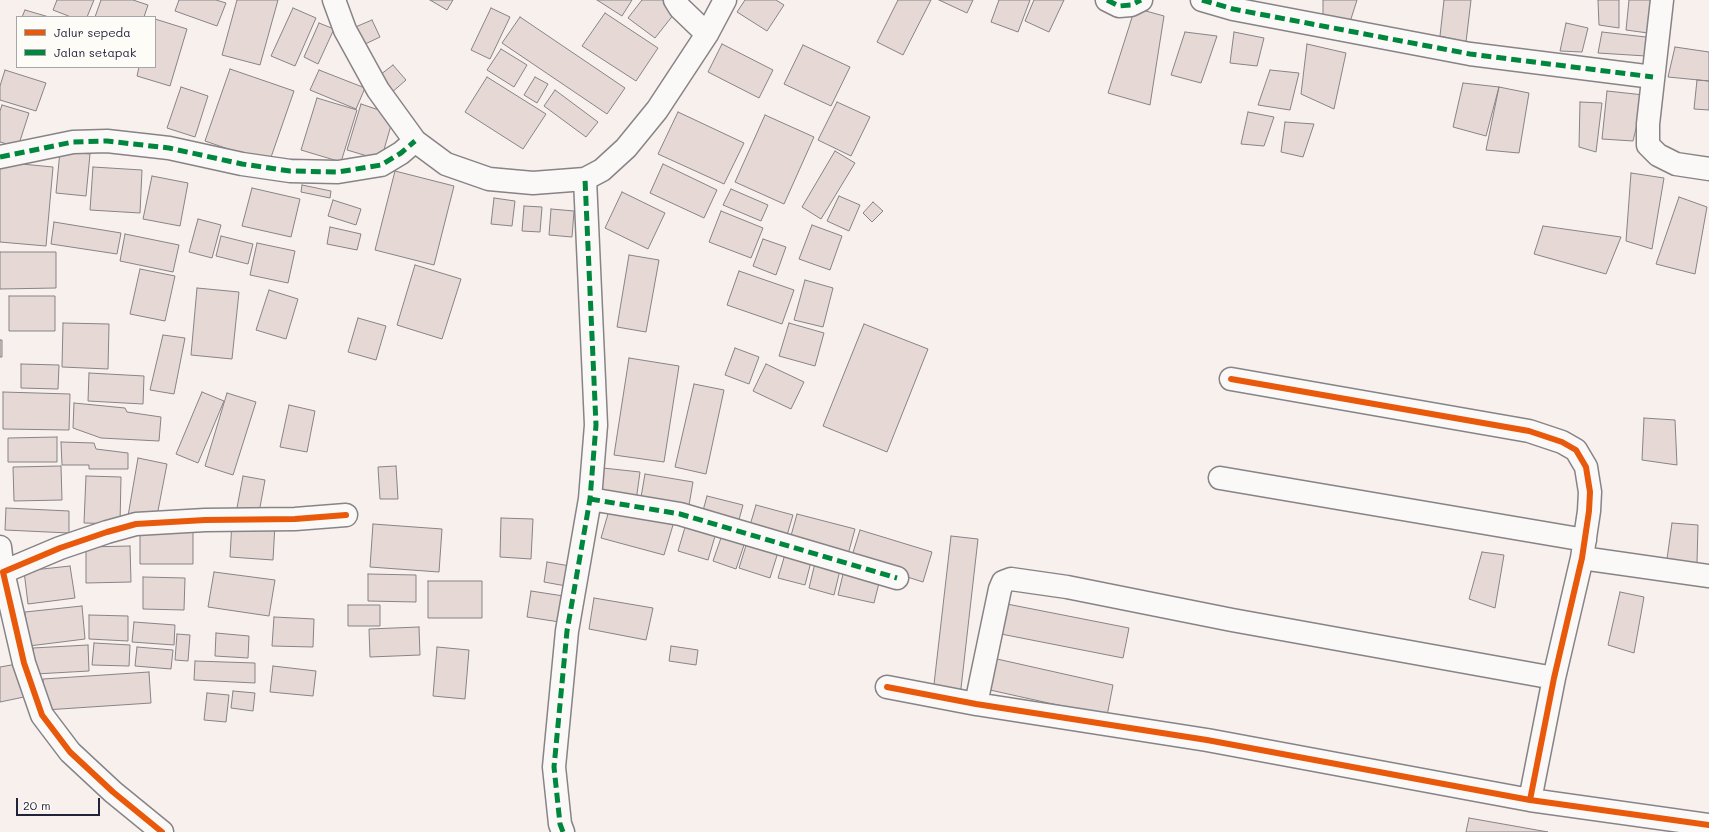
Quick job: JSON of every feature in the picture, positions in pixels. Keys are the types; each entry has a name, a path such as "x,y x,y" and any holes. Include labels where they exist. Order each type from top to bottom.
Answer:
{"street":[{"path":"334,0 345,30 378,90 415,141 446,164 489,179 533,183 585,179 602,170 626,148 657,110 703,31 725,0"},
{"path":"1107,0 1119,6 1130,5 1141,0"},
{"path":"1202,0 1233,9 1470,54 1653,77"},
{"path":"1662,0 1648,124 1648,145 1658,155 1676,164 1709,169"},
{"path":"678,4 703,31"},
{"path":"0,157 73,142 107,141 168,148 242,164 290,171 338,172 381,165 402,153 415,141"},
{"path":"563,832 560,824 554,767 568,631 590,499 596,425 585,179"},
{"path":"1231,379 1529,431 1562,442 1576,450 1586,467 1590,492 1584,549 1554,678 1530,800"},
{"path":"1220,478 1584,549 1709,576"},
{"path":"590,499 680,514 897,578"},
{"path":"2,573 60,548 136,524 346,515"},
{"path":"0,547 2,573 24,663 42,715 70,752 113,792 162,832"},
{"path":"976,704 1000,589 1003,582 1011,578 1067,587 1232,620 1554,678"},
{"path":"887,687 976,704 1207,740 1530,800 1709,825"}],"building":[{"path":"57,0 94,0 87,16 68,16 53,10"},
{"path":"101,0 133,0 148,5 144,16 95,16"},
{"path":"179,0 216,0 226,3 217,26 175,11"},
{"path":"237,0 278,0 260,65 222,55"},
{"path":"430,0 453,0 447,10"},
{"path":"597,0 632,0 622,16"},
{"path":"642,0 666,0 678,9 655,38 628,18"},
{"path":"745,0 776,0 784,5 767,31 737,12"},
{"path":"898,0 931,0 903,55 877,42"},
{"path":"939,0 973,0 967,13"},
{"path":"999,0 1030,0 1018,32 991,22"},
{"path":"1034,0 1064,0 1049,32 1025,21"},
{"path":"1323,0 1357,0 1350,22 1323,18"},
{"path":"1444,0 1471,0 1466,42 1440,36"},
{"path":"1598,0 1619,0 1619,28 1599,25"},
{"path":"1629,0 1652,0 1648,33 1626,30"},
{"path":"293,8 316,18 295,66 271,56"},
{"path":"491,8 510,17 490,59 471,50"},
{"path":"1135,8 1164,16 1150,105 1108,93"},
{"path":"25,10 46,16 22,16"},
{"path":"605,13 658,48 636,81 582,46"},
{"path":"520,17 625,88 607,114 502,43"},
{"path":"156,19 187,29 170,86 137,76 139,68 156,68"},
{"path":"372,20 380,37 361,46 353,28"},
{"path":"319,23 334,29 318,64 304,57"},
{"path":"1566,23 1588,28 1582,52 1560,51"},
{"path":"1185,32 1217,36 1201,83 1171,75"},
{"path":"1234,32 1264,38 1257,66 1230,63"},
{"path":"1602,32 1646,37 1646,56 1598,53"},
{"path":"722,44 773,70 759,98 708,72"},
{"path":"1307,44 1346,53 1334,109 1301,94"},
{"path":"803,45 850,67 831,106 784,84"},
{"path":"1675,47 1709,52 1709,81 1668,77"},
{"path":"501,49 527,65 514,87 487,70"},
{"path":"393,65 406,80 390,94 376,78"},
{"path":"230,69 294,91 269,163 205,141"},
{"path":"5,70 46,83 36,111 0,100 0,86"},
{"path":"319,70 365,88 356,109 310,90"},
{"path":"1270,70 1299,73 1290,110 1258,105"},
{"path":"487,77 546,114 523,149 465,112"},
{"path":"535,77 548,84 537,103 524,95"},
{"path":"1697,80 1709,81 1709,110 1694,109"},
{"path":"1463,83 1499,87 1486,136 1453,127"},
{"path":"181,87 208,96 195,137 167,128"},
{"path":"1499,87 1529,93 1519,153 1486,150"},
{"path":"555,90 598,122 586,137 544,106"},
{"path":"1607,91 1644,95 1633,141 1602,139"},
{"path":"317,98 357,110 341,162 301,150"},
{"path":"837,102 870,117 851,156 818,140"},
{"path":"1580,102 1602,103 1596,152 1579,147"},
{"path":"361,104 394,115 381,160 347,150"},
{"path":"2,105 29,113 18,147 0,142 0,111"},
{"path":"678,112 744,143 724,184 658,154"},
{"path":"1248,112 1274,117 1264,146 1241,144"},
{"path":"765,115 814,137 784,204 735,182"},
{"path":"1285,122 1314,124 1303,157 1281,152"},
{"path":"60,151 90,154 86,196 56,193"},
{"path":"835,151 855,163 821,219 802,207"},
{"path":"0,162 53,167 46,246 0,242"},
{"path":"663,164 717,190 704,218 650,193"},
{"path":"93,167 142,170 140,213 90,210"},
{"path":"395,171 454,186 434,265 375,250"},
{"path":"1631,173 1664,178 1652,249 1626,241"},
{"path":"152,176 188,183 180,226 143,219"},
{"path":"302,185 331,191 330,198 301,192"},
{"path":"252,188 300,199 291,237 242,226"},
{"path":"731,189 768,205 761,221 723,205"},
{"path":"622,192 665,213 648,249 605,228"},
{"path":"839,196 860,205 849,231 827,221"},
{"path":"1679,197 1707,207 1695,274 1656,264"},
{"path":"494,198 515,201 512,226 491,224"},
{"path":"333,200 361,209 356,225 328,216"},
{"path":"873,202 883,211 872,222 863,213"},
{"path":"524,206 542,207 540,232 522,231"},
{"path":"551,209 574,211 572,237 549,235"},
{"path":"721,211 763,228 751,258 709,242"},
{"path":"198,219 221,225 212,258 189,252"},
{"path":"54,222 121,233 117,254 51,244"},
{"path":"812,225 842,236 830,270 799,259"},
{"path":"1543,226 1621,237 1606,274 1534,254"},
{"path":"330,227 361,234 357,250 327,244"},
{"path":"125,234 179,245 173,272 120,261"},
{"path":"221,236 253,244 248,264 216,256"},
{"path":"763,239 786,247 776,275 753,266"},
{"path":"257,243 295,251 288,283 250,275"},
{"path":"0,252 56,252 56,288 0,289"},
{"path":"629,255 659,260 646,332 617,327"},
{"path":"415,265 461,279 442,339 397,325"},
{"path":"140,269 175,276 165,321 130,314"},
{"path":"739,271 794,290 782,324 727,305"},
{"path":"805,280 833,288 823,327 794,320"},
{"path":"197,288 239,292 232,359 191,355"},
{"path":"269,290 298,299 286,339 256,330"},
{"path":"9,296 55,296 55,331 9,331"},
{"path":"358,318 386,326 376,360 348,352"},
{"path":"63,323 109,324 108,369 62,367"},
{"path":"789,323 824,333 815,366 779,356"},
{"path":"864,324 928,349 887,452 823,426"},
{"path":"163,335 185,338 174,394 150,390"},
{"path":"0,340 2,340 2,357 0,357"},
{"path":"735,348 759,357 749,384 725,375"},
{"path":"629,358 679,366 664,462 614,455"},
{"path":"21,364 59,365 58,389 21,388"},
{"path":"766,364 804,382 791,409 753,391"},
{"path":"89,373 144,376 143,404 88,401"},
{"path":"694,384 724,390 706,474 675,467"},
{"path":"3,392 70,394 69,430 3,429"},
{"path":"202,392 224,401 198,463 176,454"},
{"path":"227,393 256,402 233,475 205,466"},
{"path":"74,403 125,408 127,412 161,417 159,441 101,438 73,428"},
{"path":"289,405 315,411 307,452 280,447"},
{"path":"1644,418 1675,420 1677,465 1642,460"},
{"path":"57,437 57,462 8,462 8,438"},
{"path":"61,442 94,443 96,449 128,453 128,469 89,469 89,465 62,465"},
{"path":"138,458 167,464 156,521 128,516"},
{"path":"61,466 62,500 14,501 13,467"},
{"path":"396,466 398,499 380,499 378,467"},
{"path":"603,468 640,472 636,501 600,497"},
{"path":"645,474 693,482 688,511 640,503"},
{"path":"86,476 121,477 120,524 84,523"},
{"path":"243,476 265,480 258,518 236,513"},
{"path":"707,496 743,505 737,527 701,518"},
{"path":"756,505 793,515 785,542 748,532"},
{"path":"610,507 673,525 664,555 601,538"},
{"path":"6,508 69,511 69,533 5,530"},
{"path":"797,514 855,529 847,558 789,543"},
{"path":"501,518 533,519 531,559 500,557"},
{"path":"232,521 275,524 273,560 230,557"},
{"path":"1672,523 1698,525 1697,563 1667,559"},
{"path":"373,524 442,529 439,572 370,567"},
{"path":"686,524 716,533 708,560 678,551"},
{"path":"140,525 193,525 193,564 140,564"},
{"path":"860,530 932,552 923,582 851,559"},
{"path":"723,532 746,539 736,569 713,561"},
{"path":"951,536 978,539 960,697 933,693"},
{"path":"748,539 779,549 770,578 739,568"},
{"path":"130,546 131,582 86,583 86,547"},
{"path":"786,551 812,558 805,585 778,578"},
{"path":"1482,552 1504,555 1495,608 1469,599"},
{"path":"816,559 841,566 834,595 809,588"},
{"path":"547,562 570,566 566,586 544,582"},
{"path":"70,566 75,598 28,604 24,571"},
{"path":"845,566 881,575 874,603 838,595"},
{"path":"214,572 275,580 269,616 208,607"},
{"path":"368,574 416,575 416,602 368,601"},
{"path":"143,577 185,578 184,610 143,609"},
{"path":"428,581 482,581 482,618 428,618"},
{"path":"531,591 570,597 566,623 527,617"},
{"path":"1620,592 1644,597 1634,653 1608,645"},
{"path":"594,598 653,608 646,640 589,629"},
{"path":"1007,604 1129,628 1123,658 1001,634"},
{"path":"348,605 380,605 380,626 348,626"},
{"path":"82,606 85,639 29,646 25,612"},
{"path":"89,615 128,616 128,641 89,639"},
{"path":"274,617 314,619 313,647 272,646"},
{"path":"134,622 175,625 174,645 132,642"},
{"path":"419,627 420,655 370,657 369,629"},
{"path":"216,633 249,636 248,658 215,656"},
{"path":"177,634 190,635 188,661 175,660"},
{"path":"94,643 130,645 129,666 92,665"},
{"path":"88,645 89,671 35,674 33,648"},
{"path":"671,646 698,650 696,665 669,661"},
{"path":"137,647 173,650 171,669 135,666"},
{"path":"437,647 469,650 465,699 433,696"},
{"path":"997,659 1113,685 1107,716 990,690"},
{"path":"195,661 255,663 255,683 194,680"},
{"path":"17,664 24,697 0,702 0,667"},
{"path":"273,666 316,671 313,696 270,692"},
{"path":"149,672 151,703 45,710 43,679"},
{"path":"233,691 255,693 253,711 231,708"},
{"path":"207,693 229,695 226,722 204,720"},
{"path":"1469,818 1548,832 1466,832"}],"marked path":[{"path":"1107,0 1119,6 1131,5 1141,0"},
{"path":"1202,0 1233,9 1470,54 1653,77"},
{"path":"0,157 73,142 107,141 169,148 242,164 290,171 338,172 381,165 401,153 415,141"},
{"path":"563,832 560,824 554,767 567,631 590,499 596,425 585,179"},
{"path":"590,499 680,514 897,578"}],"cycle path":[{"path":"1231,379 1529,431 1562,442 1576,450 1586,467 1590,492 1589,511 1582,558 1554,678 1530,800"},
{"path":"162,832 113,792 70,752 42,715 24,663 3,572 60,548 136,524 205,520 295,519 346,515"},
{"path":"887,687 976,704 1207,740 1530,800 1709,825"}]}
